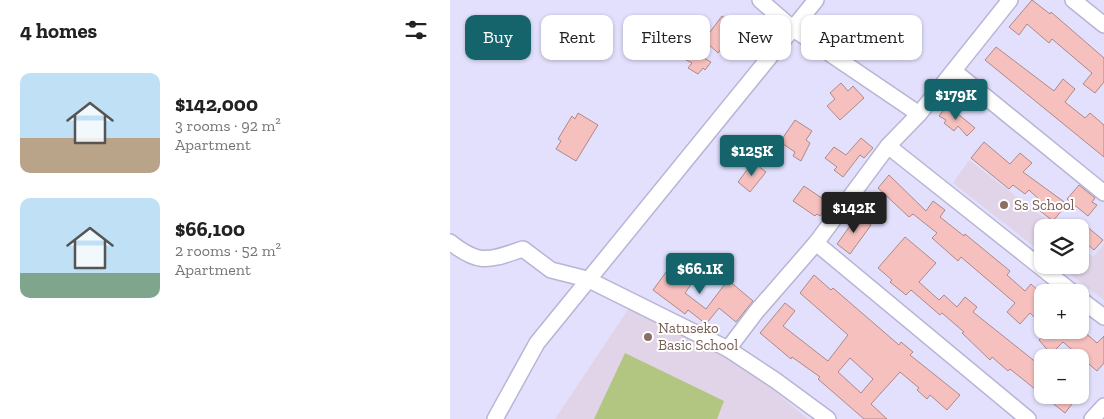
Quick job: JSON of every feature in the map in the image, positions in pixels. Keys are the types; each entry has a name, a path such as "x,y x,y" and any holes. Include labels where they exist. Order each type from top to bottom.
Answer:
{"street":[{"path":"760,0 792,28 919,114"},
{"path":"494,419 537,343 587,279 816,0"},
{"path":"728,350 756,312 816,242 888,146 919,114 1010,0"},
{"path":"1073,0 1104,25"},
{"path":"954,71 1104,193"},
{"path":"888,146 1062,284"},
{"path":"450,242 468,254 484,260 523,249 551,270 587,279 728,350 775,380 828,419"},
{"path":"816,242 1028,419"},
{"path":"1089,305 1104,317"},
{"path":"1092,419 1104,406"}],"shaded area":[{"name":"Ss School","path":"969,160 1046,219 1034,219 1034,247 953,183"},
{"name":"Ss School","path":"1104,244 1104,300 1089,289 1089,284 1083,284 1070,274 1089,274 1089,254 1093,257"},
{"name":"Natuseko Basic School","path":"629,308 742,365 808,419 555,419"}],"green space":[{"path":"625,353 724,401 717,419 594,419"}],"building":[{"path":"1032,0 1050,14 1051,12 1104,58 1104,82 1095,93 1083,84 1092,73 1052,39 1049,43 1027,24 1019,35 1009,27"},
{"path":"720,19 720,50 718,53 710,46 710,32"},
{"path":"996,47 1054,91 1063,79 1075,89 1065,102 1085,118 1090,113 1104,125 1104,157 985,60"},
{"path":"686,60 707,60 711,62 705,70 703,68 698,74 688,68 692,63"},
{"path":"841,83 848,91 853,86 864,98 840,120 827,106 835,99 830,93"},
{"path":"947,105 975,128 967,136 958,126 954,131 944,123 946,120 939,116"},
{"path":"578,113 598,125 576,161 556,149 561,141 558,139 572,116 575,119"},
{"path":"795,120 812,131 806,140 810,143 801,161 793,156 795,152 780,142"},
{"path":"861,138 873,148 864,158 860,155 843,177 834,170 837,167 825,158 834,147 846,155"},
{"path":"984,142 1010,164 1020,153 1032,163 1023,172 1067,204 1055,219 1050,219 1039,210 1044,204 1029,190 1025,194 1013,185 1009,189 971,158"},
{"path":"753,162 766,172 750,192 738,182"},
{"path":"889,175 926,211 933,201 945,210 940,217 964,236 965,234 1010,271 1007,275 1025,291 1031,284 1034,287 1034,317 1030,313 1020,324 1007,312 1015,303 961,257 958,261 932,238 937,233 913,214 909,217 878,188"},
{"path":"1079,185 1095,198 1092,202 1097,205 1088,216 1067,199"},
{"path":"804,186 829,203 820,216 817,214 815,216 793,201"},
{"path":"858,215 871,225 850,254 837,244"},
{"path":"1089,228 1103,240 1094,250 1089,246"},
{"path":"905,237 936,263 919,282 939,300 944,295 957,307 965,297 977,307 973,312 1034,361 1034,388 1010,369 1008,371 992,357 990,360 962,333 964,332 942,313 940,315 911,290 906,295 890,282 892,280 878,268"},
{"path":"675,260 697,276 685,293 706,309 728,280 753,301 736,322 719,308 706,324 688,310 685,314 653,290"},
{"path":"814,275 831,290 833,288 899,345 901,342 913,352 910,355 960,395 947,410 930,395 927,399 917,390 919,388 900,372 871,404 887,419 864,419 818,379 820,377 792,357 791,359 760,333 785,303 795,311 783,326 828,361 848,335 800,293","holes":["850,358 873,379 861,393 838,372"]},
{"path":"1089,336 1097,343 1104,336 1104,363 1097,371 1089,364 1089,349 1071,349 1063,342 1056,349 1047,349 1039,340 1089,339"},
{"path":"1054,404 1072,404 1065,413"}],"place":[{"name":"Ss School","path":"1004,205"},
{"name":"Natuseko Basic School","path":"648,337"}]}
